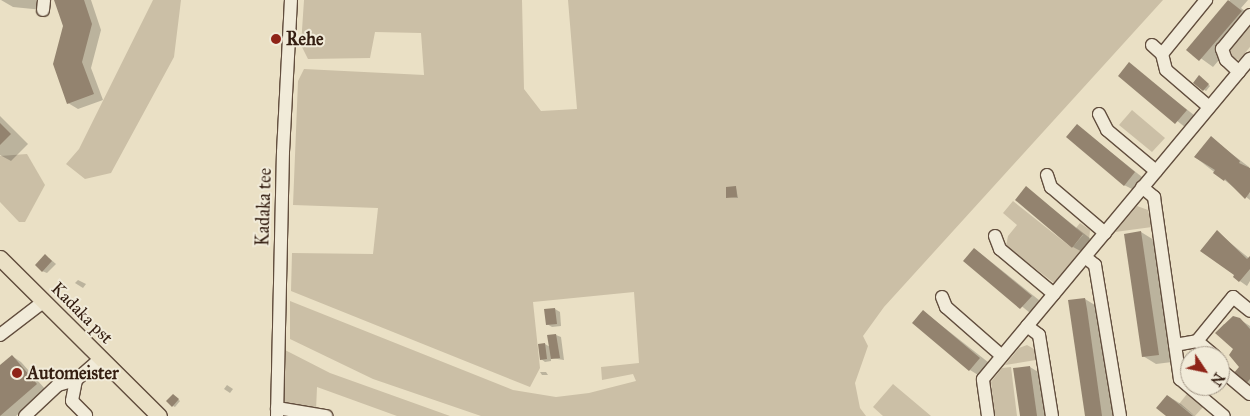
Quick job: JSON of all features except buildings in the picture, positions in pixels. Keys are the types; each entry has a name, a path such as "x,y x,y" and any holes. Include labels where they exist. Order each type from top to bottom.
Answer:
{"main road":[{"name":"Kadaka pst","path":"0,258 158,416"}],"street":[{"name":"Kadaka tee","path":"277,412 283,142 291,0"},
{"path":"1162,54 1206,0"},
{"path":"988,416 983,379 1246,64 1226,60 1222,49 1250,15"},
{"path":"1152,45 1162,54 1166,70 1209,107"},
{"path":"1099,114 1107,130 1156,172"},
{"path":"1047,175 1051,186 1105,233"},
{"path":"1142,187 1154,197 1180,379 1224,416"},
{"path":"995,236 1000,249 1054,294"},
{"path":"1085,257 1095,266 1120,416"},
{"path":"942,297 946,307 1002,356"},
{"path":"1175,344 1197,340 1233,297 1250,311"},
{"path":"0,335 43,302"},
{"path":"1028,326 1039,336 1052,416"},
{"path":"1197,340 1204,346"},
{"path":"25,416 58,385 76,380 100,358"},
{"path":"1230,377 1249,392"},
{"path":"76,380 72,401 86,415"},
{"path":"277,412 326,416"}],"shaded area":[{"path":"153,0 181,0 174,57 111,173 85,179 66,164 79,149"},
{"path":"304,0 522,0 524,89 541,111 577,109 568,0 1163,0 884,307 863,336 868,346 855,383 860,408 866,416 481,416 373,379 290,339 290,301 513,390 556,397 589,393 636,381 633,374 602,380 601,367 639,363 634,292 533,302 540,368 530,387 291,291 292,253 373,254 378,208 293,205 298,81 304,69 424,75 421,33 375,32 370,58 308,59 301,45"},
{"path":"1250,23 1250,47 1239,60 1233,58 1230,49"},
{"path":"1132,110 1165,138 1152,152 1119,125"},
{"path":"27,154 45,185 25,222 19,222 0,202 0,156"},
{"path":"1013,201 1072,248 1083,235 1076,228 1080,223 1090,230 1089,241 1054,283 1006,246 1008,236 1017,225 1003,213"},
{"path":"1137,206 1148,210 1152,227 1115,232"},
{"path":"1027,345 1034,349 1036,360 1005,365 1019,348"},
{"path":"285,350 330,373 450,416 397,416 317,387 316,411 289,407 284,402"},
{"path":"1011,367 1017,416 995,416 991,382 1002,368"},
{"path":"893,384 931,416 883,416 873,407"},
{"path":"1185,396 1189,396 1203,407 1195,416 1179,404"}],"place":[{"name":"Rehe","path":"276,39"},
{"name":"Automeister","path":"17,373"}]}
